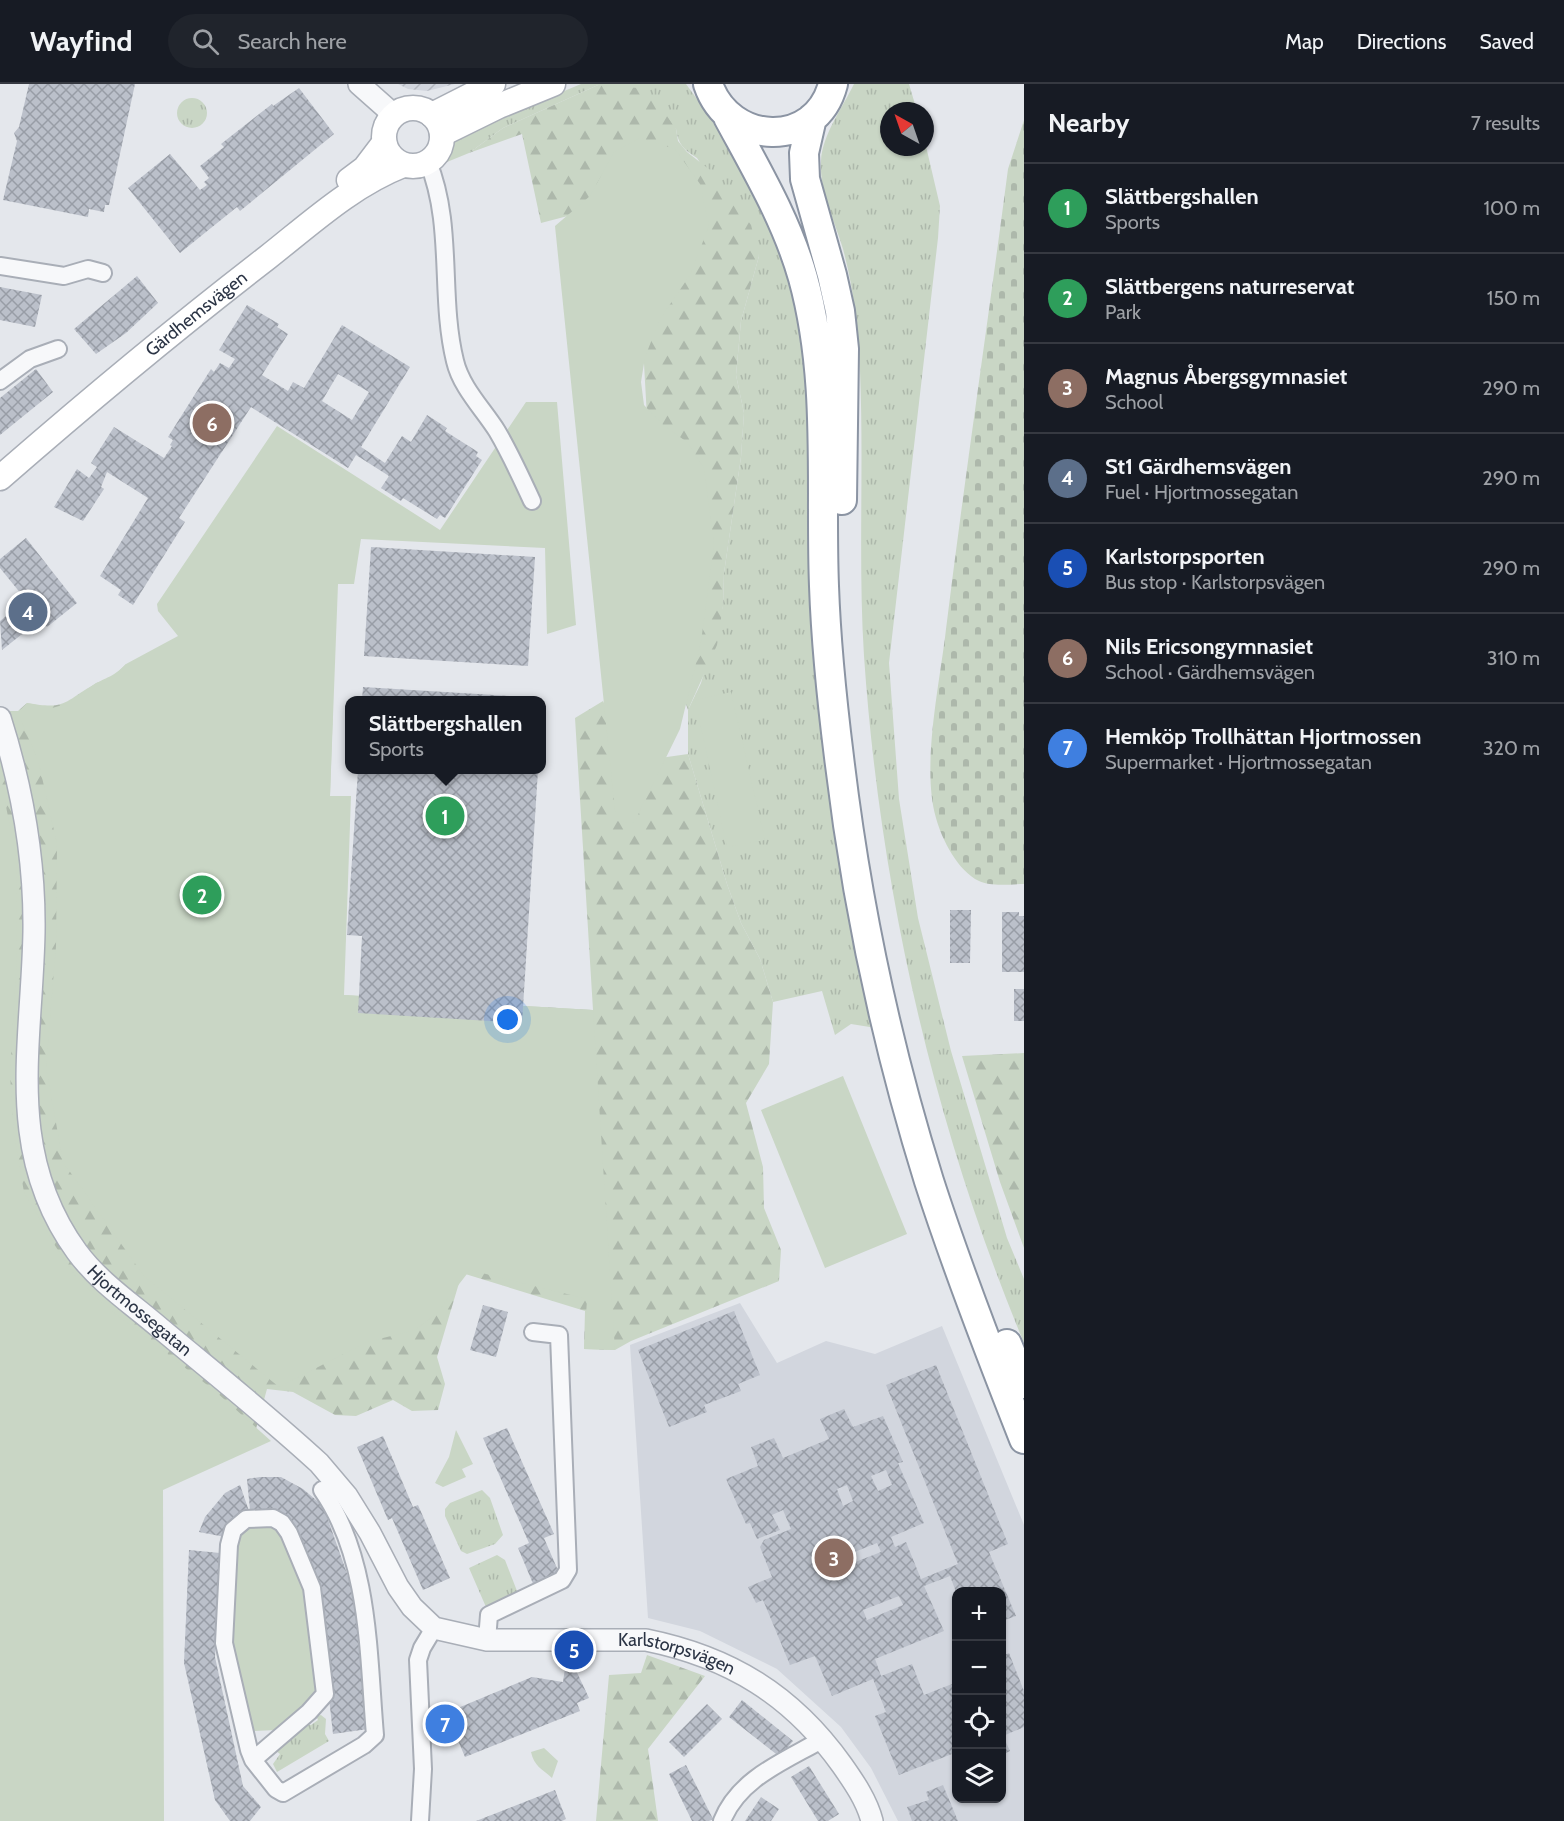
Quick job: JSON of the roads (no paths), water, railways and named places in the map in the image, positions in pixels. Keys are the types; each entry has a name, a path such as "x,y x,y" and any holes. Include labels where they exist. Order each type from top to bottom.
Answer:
{"highway":[{"path":"708,84 719,107 728,117 743,127 770,132 796,127 812,118 823,106 832,84"},
{"path":"728,117 786,230 803,279 815,338 823,443 824,586 838,755 852,853 882,1008 933,1191 981,1330 1024,1439"},
{"path":"812,118 804,153 805,179 834,284 844,349 843,584 853,718 868,838 900,1002 925,1100 970,1247 1024,1384"}],"main road":[{"path":"437,125 493,84"},
{"path":"437,125 499,106 553,84"},
{"path":"394,115 413,108 437,125"},
{"name":"Gärdhemsvägen","path":"0,460 365,168 384,142 387,123 394,115"},
{"path":"428,162 436,155 437,125"},
{"path":"384,142 388,152 403,165"},
{"name":"Gärdhemsvägen","path":"0,478 91,399 233,284 372,177 403,165 420,166 428,162"}],"street":[{"path":"359,84 394,115"},
{"path":"428,162 437,190 443,225 455,363 471,393 497,432 532,501"},
{"path":"0,266 64,276 88,269 103,273"},
{"path":"0,381 30,359 58,350"},
{"name":"Hjortmossegatan","path":"0,718 13,762 28,833 34,930 27,1085 28,1132 49,1201 69,1240 97,1274 319,1463 347,1496 370,1533 398,1587 412,1607 434,1628"},
{"path":"487,1640 489,1616 562,1580 568,1570 559,1335 533,1332"},
{"path":"253,1760 309,1712 325,1694 312,1587 290,1533 282,1523 273,1518 246,1519 233,1530 229,1545 224,1643 253,1760 276,1789 283,1793 364,1745 375,1735 364,1601 358,1576 332,1505 322,1490"},
{"path":"420,1821 423,1769 418,1660 434,1628"},
{"name":"Karlstorpsvägen","path":"434,1628 453,1635 487,1640 646,1641 672,1646 725,1664 773,1691 802,1715 856,1784 872,1821"},
{"path":"722,1821 728,1804 751,1780 823,1739"}],"place":[{"name":"Nils Ericsongymnasiet","path":"212,423"},
{"name":"St1 Gärdhemsvägen","path":"28,612"},
{"name":"Slättbergshallen","path":"445,816"},
{"name":"Slättbergens naturreservat","path":"202,895"},
{"name":"Magnus Åbergsgymnasiet","path":"834,1558"},
{"name":"Karlstorpsporten","path":"574,1650"},
{"name":"Hemköp Trollhättan Hjortmossen","path":"445,1724"}]}
